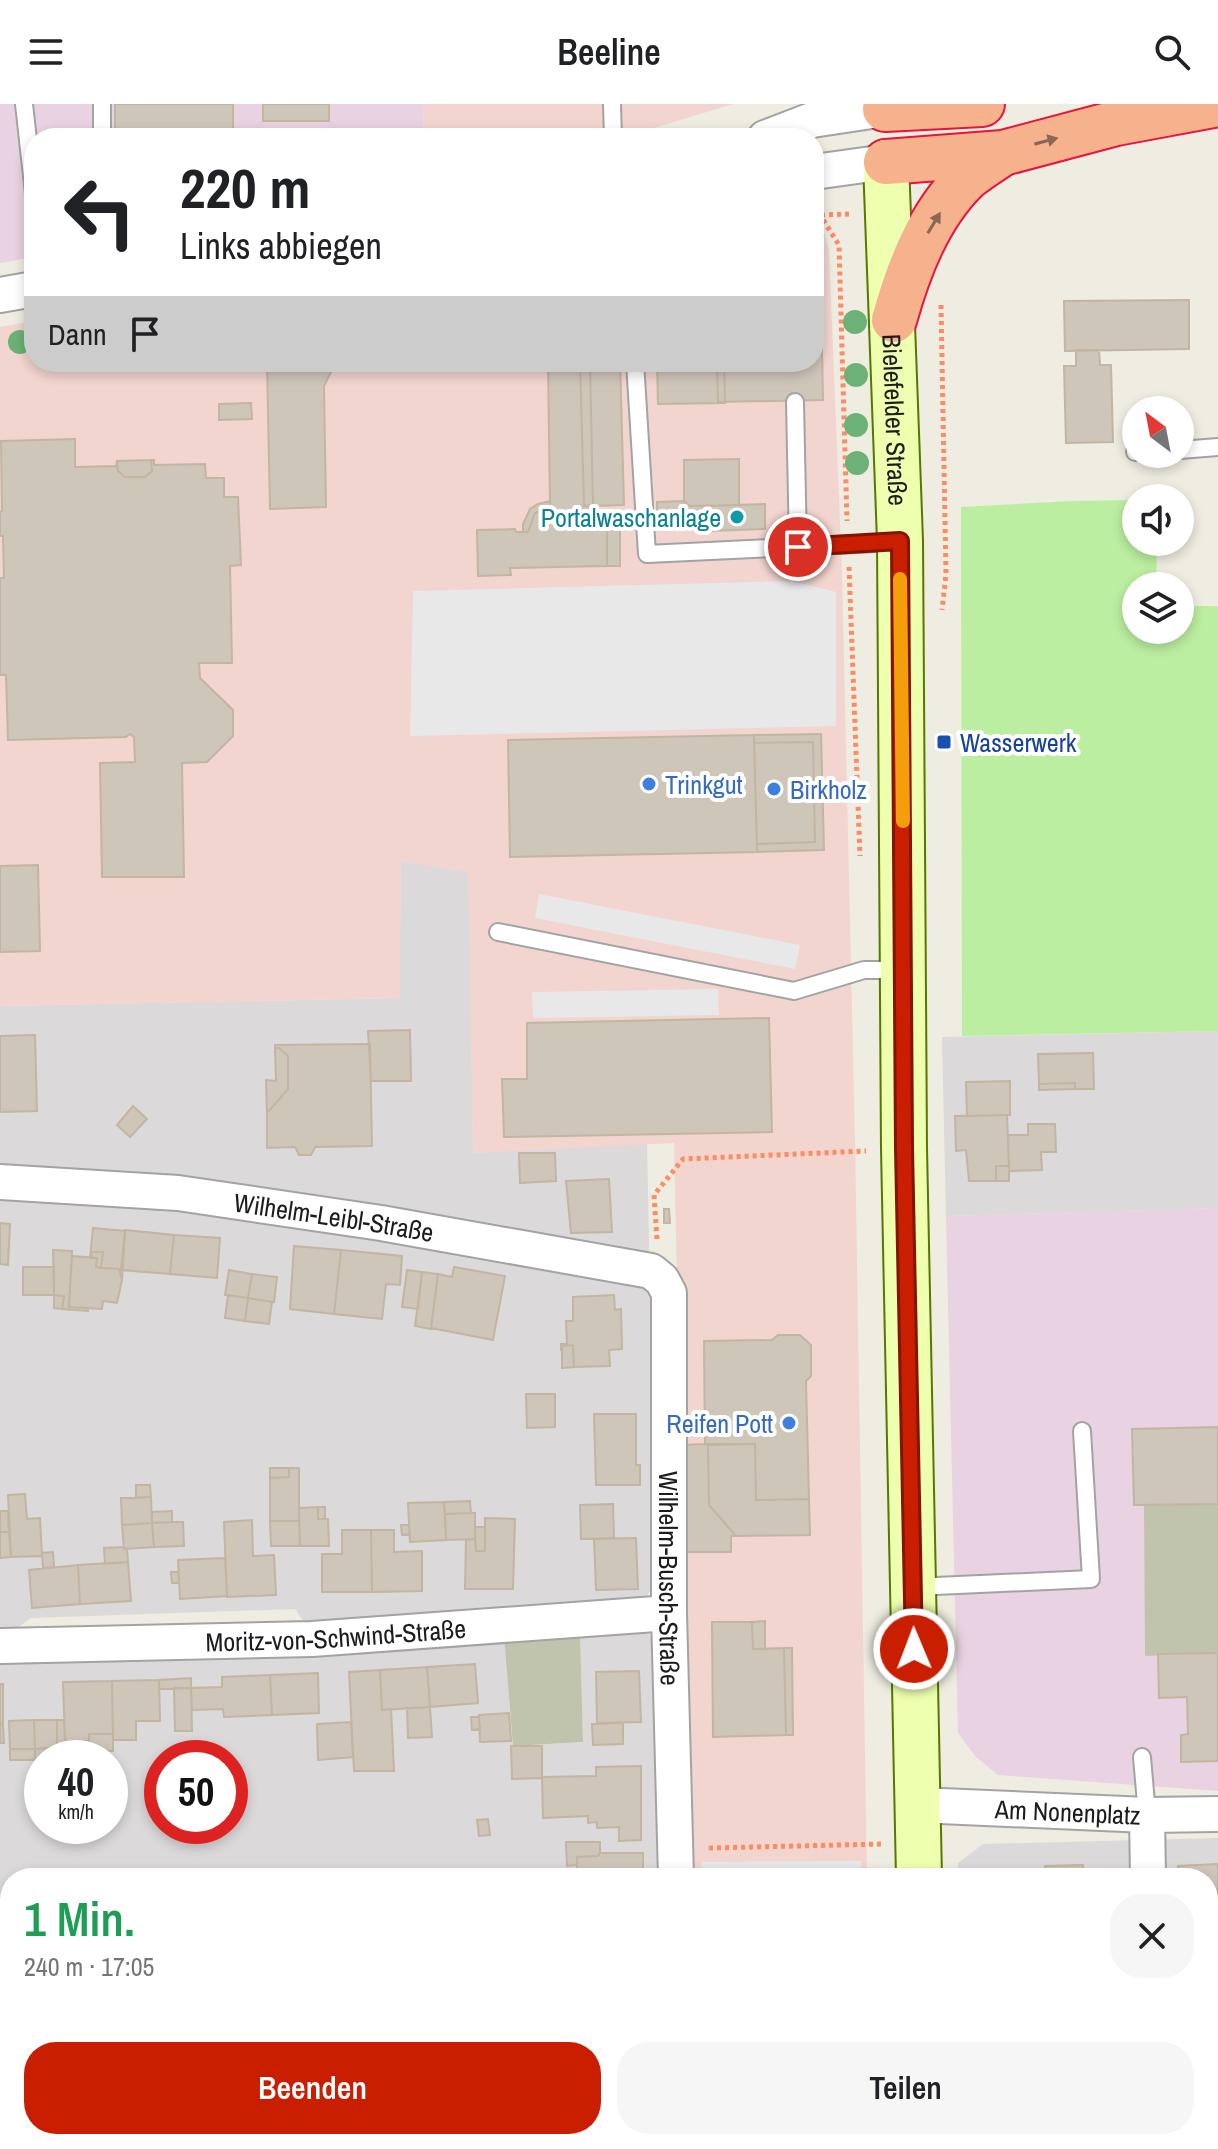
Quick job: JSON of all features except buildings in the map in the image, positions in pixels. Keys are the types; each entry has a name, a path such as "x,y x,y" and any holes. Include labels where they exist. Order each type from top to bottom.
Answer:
{"highway":[{"path":"885,109 982,104"},
{"path":"886,162 1003,153 1116,123 1218,104"},
{"path":"894,320 910,270 940,212 968,177 1003,153"}],"main road":[{"name":"Bielefelder Straße","path":"886,162 900,541 904,1148 918,1842"}],"street":[{"path":"791,128 812,120 885,109"},
{"path":"824,171 886,162"},
{"path":"0,295 24,291"},
{"name":"Wilhelm-Leibl-Straße","path":"0,1182 178,1193 381,1223 656,1276"},
{"name":"Wilhelm-Busch-Straße","path":"656,1276 669,1293 669,1613 676,1862"},
{"name":"Moritz-von-Schwind-Straße","path":"0,1646 312,1639 669,1613"},
{"name":"Am Nonenplatz","path":"918,1842 1147,1815 1218,1814"},
{"path":"1147,1815 1148,1868"}],"lane":[{"path":"24,104 27,128"},
{"path":"102,104 102,128"},
{"path":"612,104 613,128"},
{"path":"636,372 647,554 900,541"},
{"path":"795,402 798,547"},
{"path":"1194,449 1218,447"},
{"path":"498,932 794,991 864,970 905,971"},
{"path":"913,1587 1091,1579 1082,1431"},
{"path":"1142,1757 1147,1815"}],"path":[{"path":"824,221 839,245 860,860"},
{"path":"656,1276 654,1195 683,1159 879,1150"},
{"path":"676,1862 918,1842"}],"shaded area":[{"path":"0,104 423,104 424,128 24,128 24,259 0,263"},
{"path":"423,104 733,104 654,128 424,128"},
{"path":"824,232 829,250 842,572 867,1868 690,1868 674,1143 473,1153 468,872 401,861 400,998 0,1006 0,327 24,323 24,372 824,372"},
{"path":"791,581 836,592 836,726 410,736 413,591"},
{"path":"401,861 469,872 473,1153 647,1143 656,1583 644,1600 304,1622 295,1609 31,1618 14,1630 0,1630 0,1006 399,998"},
{"path":"539,894 800,945 795,969 535,918"},
{"path":"718,989 719,1015 533,1018 532,992"},
{"path":"1218,1031 1218,1208 946,1216 942,1037"},
{"path":"1218,1208 1218,1791 998,1775 976,1757 958,1733 946,1216"},
{"path":"1218,1504 1218,1653 1145,1656 1144,1505"},
{"path":"643,1629 655,1640 662,1868 0,1868 0,1659 504,1636 513,1746 583,1742 580,1631"},
{"path":"580,1631 583,1742 513,1746 504,1636"},
{"path":"1218,1838 1218,1868 958,1868 958,1863 983,1844"},
{"path":"861,1861 861,1868 701,1868 701,1862"}],"green space":[{"path":"1122,500 1122,556 1157,556 1156,572 1122,572 1122,644 1194,644 1194,606 1218,606 1218,1031 962,1036 961,507"}],"slow traffic":[{"path":"900,579 903,821"}],"place":[{"name":"Portalwaschanlage","path":"737,517"},
{"name":"Wasserwerk","path":"944,742"},
{"name":"Trinkgut","path":"649,784"},
{"name":"Birkholz","path":"774,789"},
{"name":"Reifen Pott","path":"789,1423"}],"route":[{"path":"798,547 900,541 904,1148 914,1649"}]}
